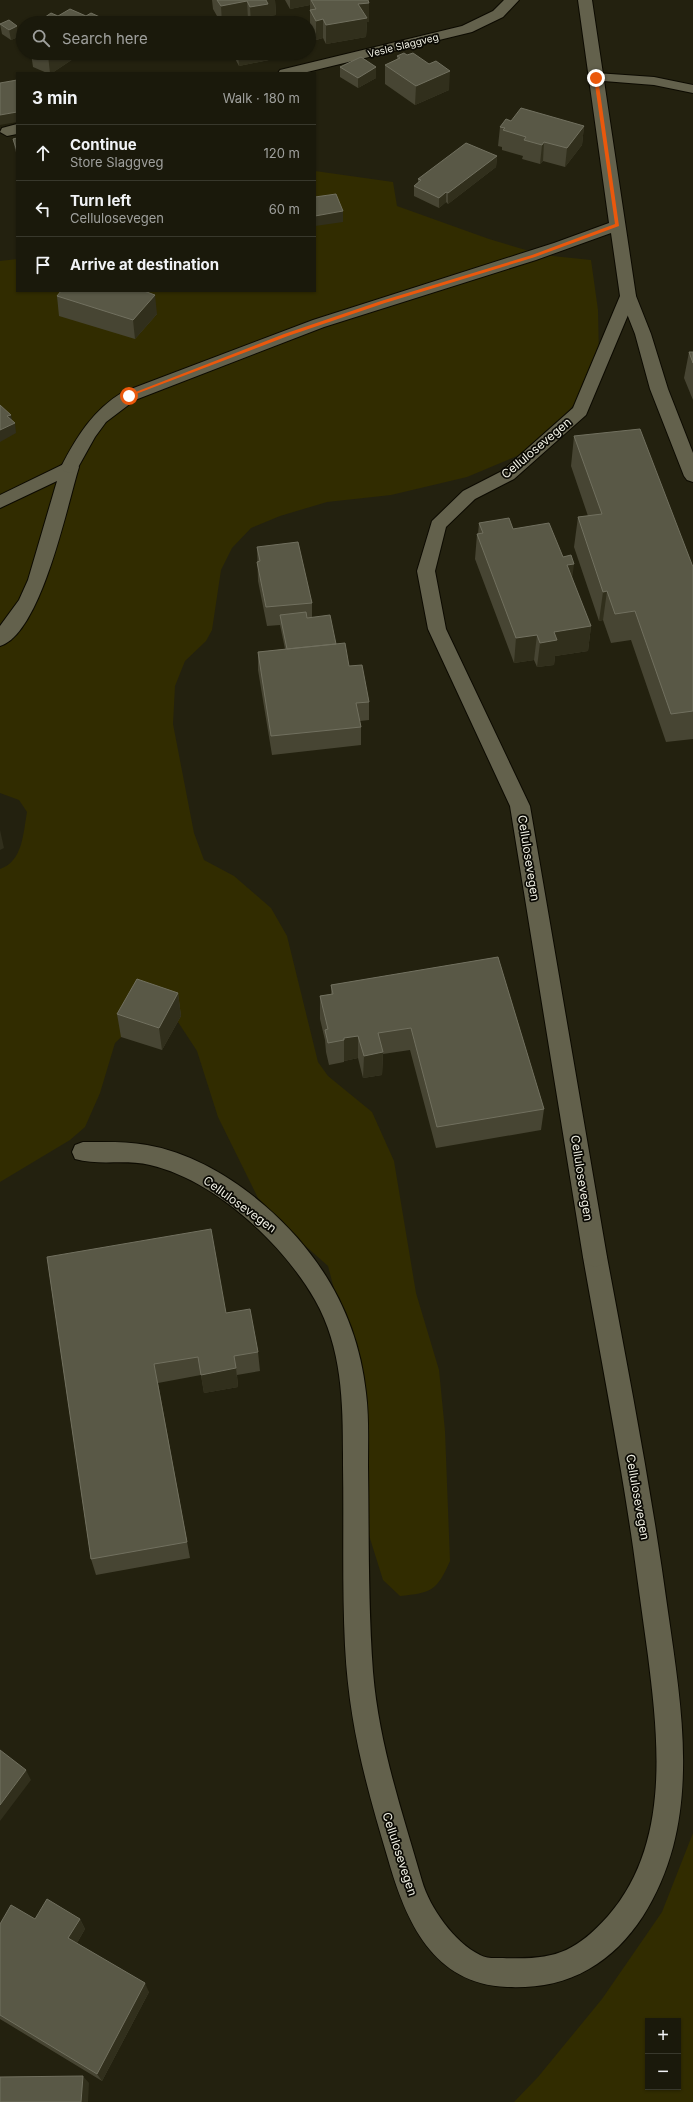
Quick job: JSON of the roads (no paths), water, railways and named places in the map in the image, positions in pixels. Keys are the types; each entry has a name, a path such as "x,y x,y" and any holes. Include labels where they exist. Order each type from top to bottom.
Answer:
{"street":[{"name":"Vesle Slaggveg","path":"290,72 467,29 498,14 512,0"},
{"path":"585,0 628,296 643,334 659,389 693,476"},
{"path":"596,78 654,81 693,89"},
{"path":"0,639 14,623 32,594 47,549 70,467 87,435 110,407 129,396 286,335 383,302 533,256 618,225"},
{"name":"Cellulosevegen","path":"84,1152 133,1153 156,1156 208,1178 272,1224 296,1251 322,1289 339,1322 354,1391 359,1634 362,1700 379,1788 415,1900 434,1931 455,1954 479,1971 528,1974 556,1971 581,1959 614,1932 636,1904 656,1863 666,1817 670,1763 666,1693 644,1528 595,1257 520,806 437,629 426,571 438,525 469,495 508,475 580,411 628,296"},
{"path":"0,502 70,467"}]}
